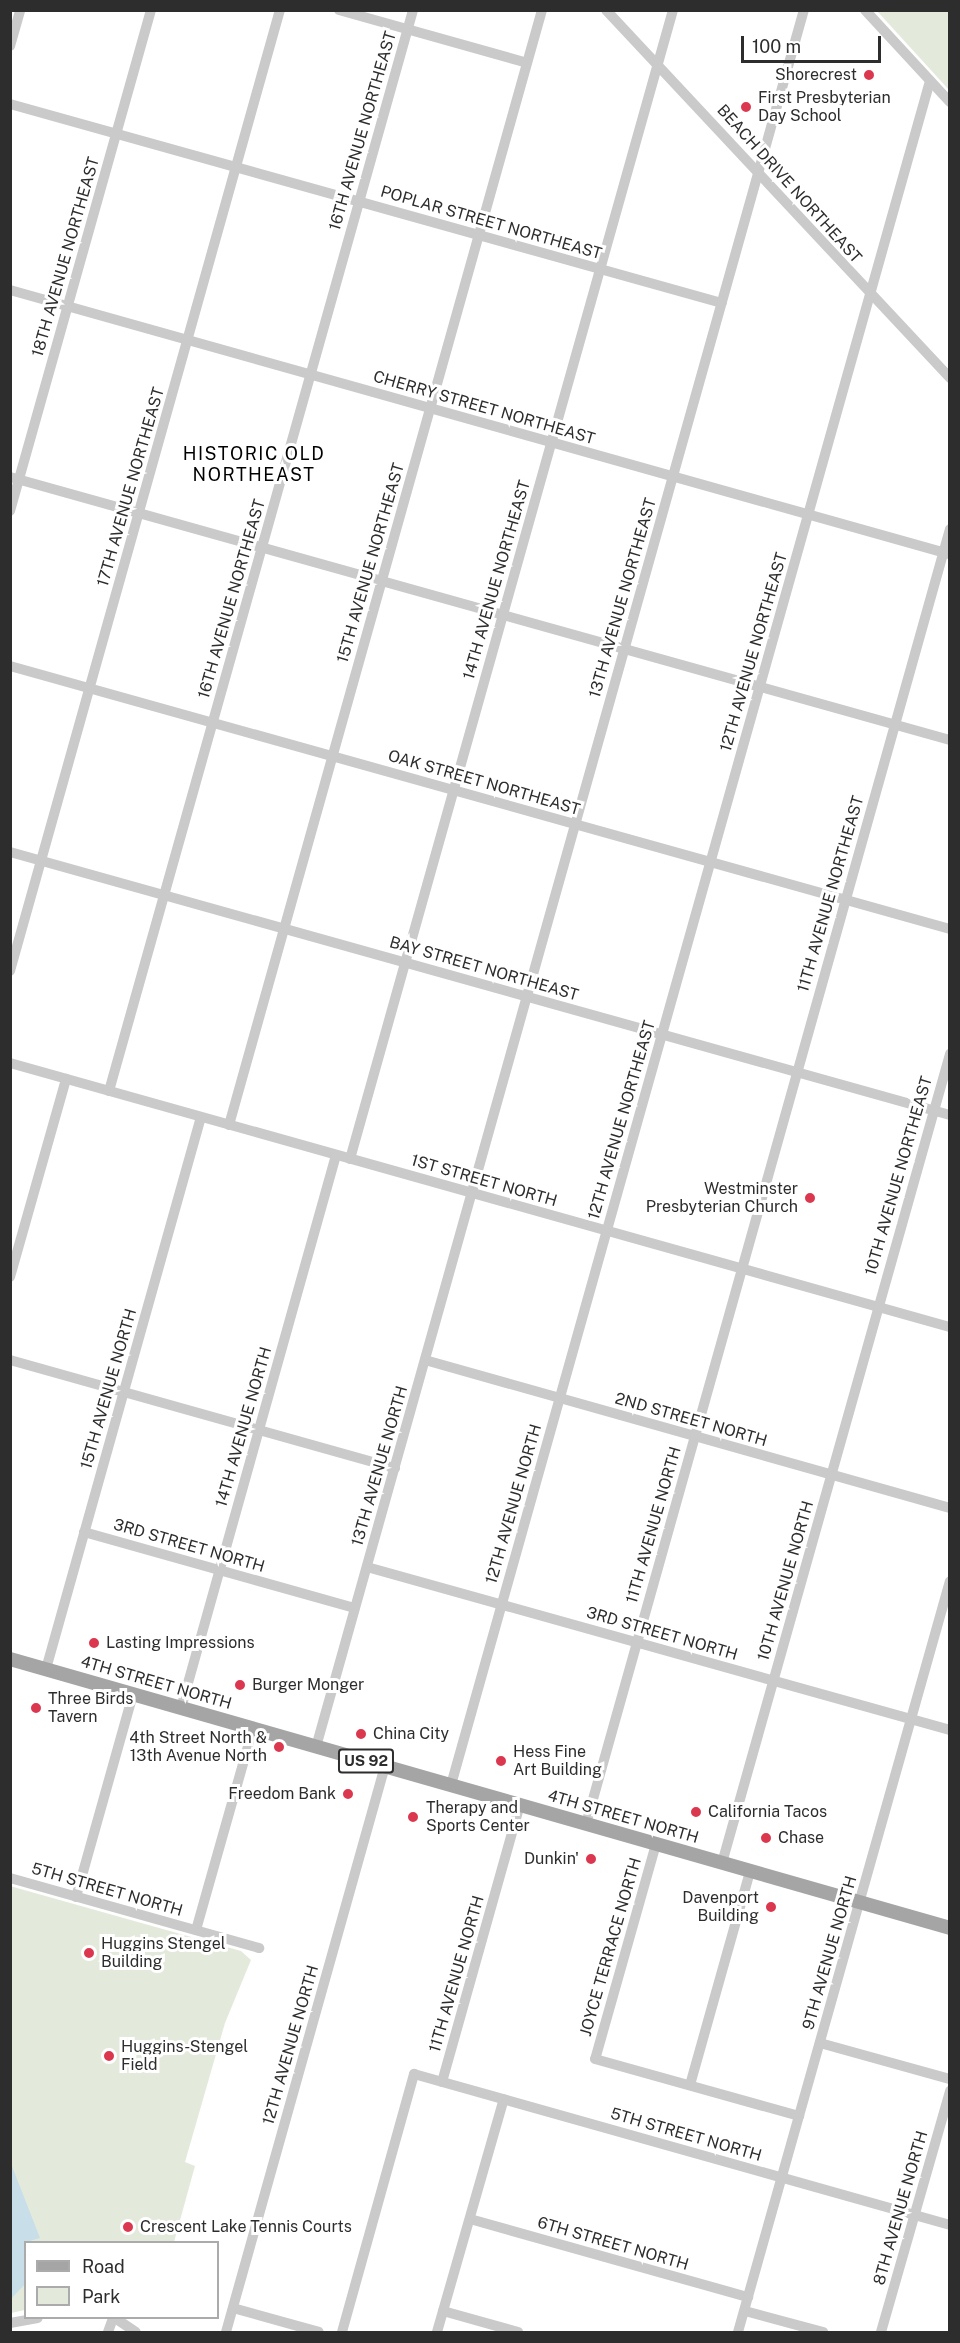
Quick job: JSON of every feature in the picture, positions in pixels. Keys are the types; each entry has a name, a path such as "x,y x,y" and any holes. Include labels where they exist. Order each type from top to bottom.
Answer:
{"main road":[{"name":"4TH STREET NORTH","path":"10,1659 950,1928"}],"street":[{"path":"10,46 20,10"},
{"name":"18TH AVENUE NORTHEAST","path":"10,511 15,478 68,307 151,10"},
{"name":"17TH AVENUE NORTHEAST","path":"10,971 280,10"},
{"path":"339,10 527,63"},
{"name":"16TH AVENUE NORTHEAST","path":"109,1091 413,10"},
{"name":"15TH AVENUE NORTHEAST","path":"229,1125 542,10"},
{"name":"BEACH DRIVE NORTHEAST","path":"606,10 759,172 869,296 950,378"},
{"name":"14TH AVENUE NORTHEAST","path":"350,1158 673,10"},
{"name":"13TH AVENUE NORTHEAST","path":"472,1193 804,10"},
{"path":"865,10 950,102"},
{"name":"12TH AVENUE NORTHEAST","path":"607,1231 930,81"},
{"name":"POPLAR STREET NORTHEAST","path":"10,104 722,303"},
{"name":"CHERRY STREET NORTHEAST","path":"10,290 946,553"},
{"path":"15,478 950,740"},
{"name":"11TH AVENUE NORTHEAST","path":"742,1269 894,725 946,553 950,528"},
{"name":"OAK STREET NORTHEAST","path":"10,666 950,929"},
{"name":"BAY STREET NORTHEAST","path":"10,852 950,1115"},
{"name":"10TH AVENUE NORTHEAST","path":"878,1307 950,1054"},
{"name":"1ST STREET NORTH","path":"10,1063 950,1327"},
{"path":"10,1277 66,1079"},
{"name":"15TH AVENUE NORTH","path":"46,1669 201,1117"},
{"name":"14TH AVENUE NORTH","path":"181,1708 336,1155"},
{"name":"13TH AVENUE NORTH","path":"316,1746 472,1193"},
{"name":"12TH AVENUE NORTH","path":"451,1785 607,1231"},
{"name":"11TH AVENUE NORTH","path":"586,1824 742,1269"},
{"name":"10TH AVENUE NORTH","path":"722,1863 878,1307"},
{"path":"10,1360 395,1468"},
{"name":"2ND STREET NORTH","path":"425,1360 950,1508"},
{"name":"3RD STREET NORTH","path":"84,1532 355,1608"},
{"name":"3RD STREET NORTH","path":"367,1567 950,1730"},
{"name":"9TH AVENUE NORTH","path":"738,2332 950,1581"},
{"path":"76,1897 133,1694"},
{"path":"196,1930 253,1728"},
{"name":"12TH AVENUE NORTH","path":"226,2332 385,1766"},
{"name":"11TH AVENUE NORTH","path":"442,2082 520,1805"},
{"name":"JOYCE TERRACE NORTH","path":"656,1844 595,2059 690,2085"},
{"path":"750,1871 690,2085 799,2116"},
{"name":"5TH STREET NORTH","path":"10,1878 259,1948"},
{"path":"820,2043 950,2079"},
{"name":"5TH STREET NORTH","path":"342,2332 414,2074 950,2224"},
{"name":"8TH AVENUE NORTH","path":"881,2332 950,2091"},
{"path":"437,2332 504,2099"},
{"name":"6TH STREET NORTH","path":"470,2219 748,2297"},
{"path":"233,2308 319,2332"},
{"path":"443,2311 518,2332"},
{"path":"745,2311 823,2332"},
{"path":"11,2326 36,2319"},
{"path":"116,2319 136,2332"}],"green space":[{"path":"877,11 949,11 949,90"},
{"path":"10,1886 241,1951 251,1960 225,2023 185,2162 195,2166 174,2241 24,2241 24,2310 11,2313"}],"water":[{"path":"10,2161 40,2238 24,2241 24,2285 11,2299"}],"place":[{"name":"Shorecrest","path":"869,75"},
{"name":"First Presbyterian Day School","path":"746,107"},
{"name":"Westminster Presbyterian Church","path":"810,1198"},
{"name":"Lasting Impressions","path":"94,1643"},
{"name":"Burger Monger","path":"240,1685"},
{"name":"Three Birds Tavern","path":"36,1708"},
{"name":"China City","path":"361,1734"},
{"name":"4th Street North & 13th Avenue North","path":"279,1747"},
{"name":"Hess Fine Art Building","path":"501,1761"},
{"name":"Freedom Bank","path":"348,1794"},
{"name":"California Tacos","path":"696,1812"},
{"name":"Therapy and Sports Center","path":"413,1817"},
{"name":"Chase","path":"766,1838"},
{"name":"Dunkin'","path":"591,1859"},
{"name":"Davenport Building","path":"771,1907"},
{"name":"Huggins Stengel Building","path":"89,1953"},
{"name":"Huggins-Stengel Field","path":"109,2056"},
{"name":"Crescent Lake Tennis Courts","path":"128,2227"}],"district":[{"name":"HISTORIC OLD NORTHEAST","path":"254,465"}]}
